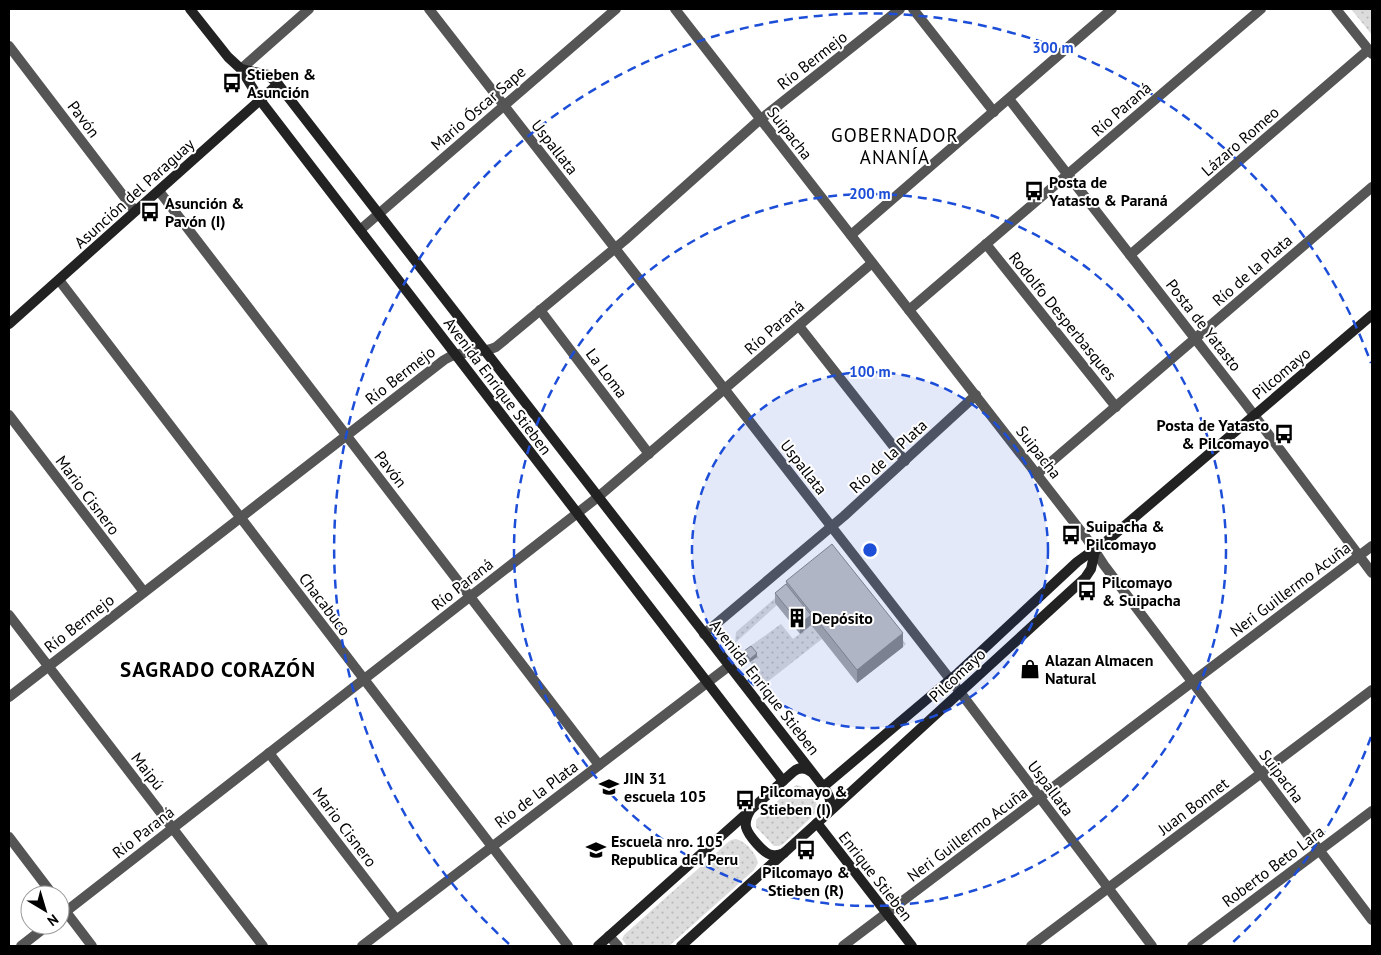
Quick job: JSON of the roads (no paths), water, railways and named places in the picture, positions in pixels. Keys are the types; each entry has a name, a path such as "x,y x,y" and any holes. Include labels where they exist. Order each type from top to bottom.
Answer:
{"main road":[{"name":"Avenida Enrique Stieben","path":"190,9 228,57 241,69 260,100 783,781"},
{"path":"241,69 263,74 272,78 278,84"},
{"name":"Avenida Enrique Stieben","path":"278,84 823,787 829,795 830,801 830,808 827,814"},
{"name":"Asunción del Paraguay","path":"9,324 278,84"},
{"name":"Pilcomayo","path":"823,787 950,679 1080,560 1095,551 1372,315"},
{"name":"Pilcomayo","path":"827,814 1085,578 1091,569 1095,551"},
{"path":"598,946 793,772 801,768 812,773"},
{"path":"752,809 747,817 746,827 750,835 763,850 776,856 788,850"},
{"path":"681,946 827,814"},
{"name":"Enrique Stieben","path":"817,824 912,946"}],"street":[{"path":"241,69 309,9"},
{"name":"Uspallata","path":"429,9 950,679 1152,946"},
{"name":"Mario Óscar Sape","path":"360,230 616,9"},
{"name":"Suipacha","path":"675,9 1037,474 1372,920"},
{"name":"Río Bermejo","path":"9,697 444,360 455,354 496,347 615,248 761,119 900,9"},
{"path":"913,9 994,112"},
{"path":"851,235 1112,9"},
{"name":"Río Paraná","path":"909,310 1261,9"},
{"path":"1336,9 1370,52"},
{"name":"Pavón","path":"9,46 135,211"},
{"name":"Lázaro Romeo","path":"1130,255 1370,52"},
{"name":"Posta de Yatasto","path":"1009,99 1254,415 1372,572"},
{"name":"Río de la Plata","path":"1037,474 1372,187"},
{"name":"Pavón","path":"159,191 599,765"},
{"name":"Rodolfo Desperbasques","path":"986,244 1116,407"},
{"name":"Río Paraná","path":"70,905 173,828 578,514 872,263"},
{"name":"Chacabuco","path":"59,280 568,946"},
{"name":"La Loma","path":"540,310 649,454"},
{"path":"799,326 905,461"},
{"name":"Río de la Plata","path":"704,634 832,527 976,395"},
{"name":"Mario Cisnero","path":"9,415 144,592"},
{"name":"Neri Guillermo Acuña","path":"843,946 1372,546"},
{"name":"Maipú","path":"9,615 263,946"},
{"name":"Río de la Plata","path":"362,946 730,666"},
{"name":"Juan Bonnet","path":"1031,946 1372,690"},
{"name":"Mario Cisnero","path":"269,753 396,919"},
{"name":"Roberto Beto Lara","path":"1192,946 1372,811"},
{"path":"9,837 45,885"},
{"path":"70,920 92,946"},
{"path":"21,946 35,935"},
{"path":"609,936 618,946"}],"place":[{"name":"Stieben & Asunción","path":"232,83"},
{"name":"Posta de Yatasto & Paraná","path":"1034,191"},
{"name":"Asunción & Pavón (I)","path":"150,212"},
{"name":"Posta de Yatasto & Pilcomayo","path":"1284,434"},
{"name":"Suipacha & Pilcomayo","path":"1071,535"},
{"name":"Pilcomayo & Suipacha","path":"1087,591"},
{"name":"Depósito","path":"797,618"},
{"name":"Alazan Almacen Natural","path":"1030,669"},
{"name":"JIN 31 escuela 105","path":"609,787"},
{"name":"Pilcomayo & Stieben (I)","path":"745,800"},
{"name":"Escuela nro. 105 Republica del Peru","path":"596,850"},
{"name":"Pilcomayo & Stieben (R)","path":"806,850"}],"district":[{"name":"GOBERNADOR ANANÍA","path":"895,146"},
{"name":"SAGRADO CORAZÓN","path":"218,670"}]}
